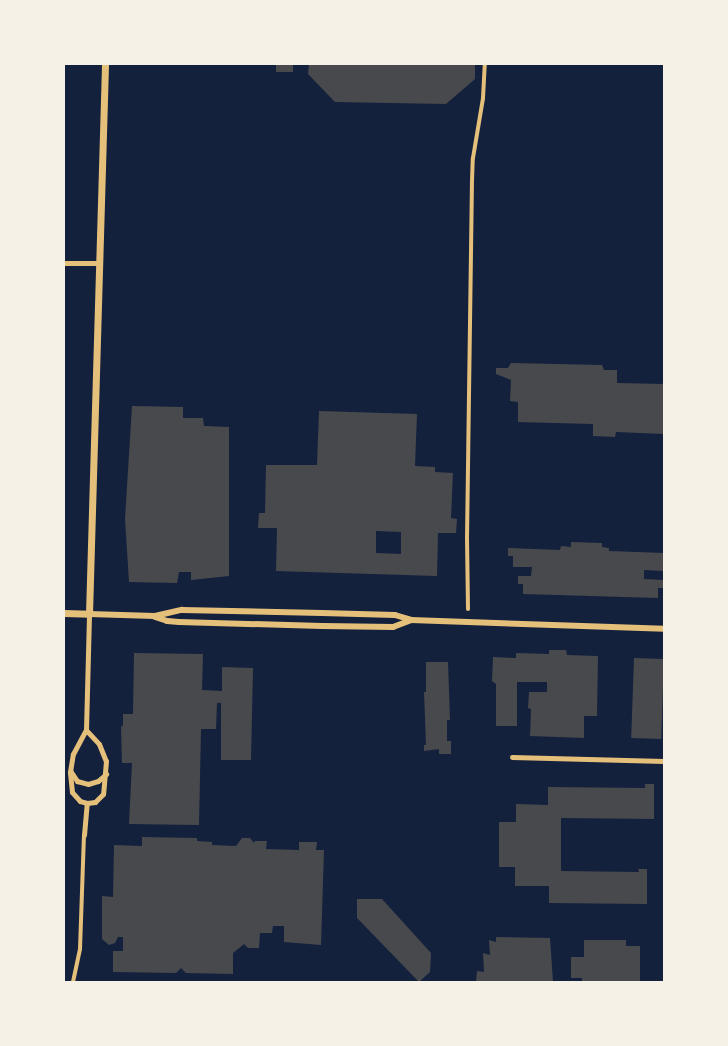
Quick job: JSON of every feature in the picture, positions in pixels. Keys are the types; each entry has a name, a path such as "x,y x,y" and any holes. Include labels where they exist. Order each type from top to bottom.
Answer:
{"main road":[{"path":"64,614 89,614 105,64"}],"street":[{"path":"468,609 466,538 472,158 483,98 485,64"},
{"path":"64,263 99,263"},
{"path":"86,730 98,744 106,761 103,794 95,802 87,803 80,800 72,792 70,772 73,754 86,730 89,614 155,616 182,610 242,611 395,615 412,620 664,628"},
{"path":"155,616 167,621 179,622 322,626 393,626 412,620"},
{"path":"512,757 664,761"},
{"path":"70,772 77,781 88,784 98,781 106,773"},
{"path":"72,982 80,949 82,841 87,803"}],"building":[{"path":"276,64 293,64 293,72 276,72"},
{"path":"309,64 475,64 475,79 446,104 335,102 308,74"},
{"path":"511,363 602,365 604,370 617,370 617,383 664,384 664,434 616,432 615,437 593,436 593,424 518,422 518,402 510,401 511,380 496,374 496,368 508,368"},
{"path":"132,406 183,407 183,418 203,418 204,426 229,427 229,576 191,580 191,572 179,572 177,583 129,582 125,519"},
{"path":"319,411 417,414 415,466 435,467 435,472 453,473 451,518 457,519 456,533 438,533 437,576 276,571 277,528 258,528 259,513 265,513 266,465 317,465","holes":["376,531 401,532 401,554 376,553"]},
{"path":"571,542 602,543 602,547 609,548 609,551 664,553 664,571 644,570 644,579 664,580 664,588 658,588 658,598 523,594 523,584 518,584 518,576 531,576 532,567 513,567 513,556 508,556 508,548 560,550 561,546 571,547"},
{"path":"549,650 566,650 567,655 598,656 597,716 584,716 584,738 530,736 531,709 528,708 529,692 547,692 547,682 517,682 517,726 496,726 496,684 492,681 493,657 516,658 516,653 549,654"},
{"path":"134,653 203,654 202,690 222,691 222,667 253,668 251,760 221,760 221,703 217,703 216,729 201,729 199,825 129,824 132,763 122,763 121,727 123,725 123,714 133,714"},
{"path":"634,658 664,659 661,739 631,738"},
{"path":"426,662 448,662 450,720 447,720 447,741 451,741 451,754 439,754 439,749 424,751 424,745 426,745 424,692 426,692"},
{"path":"645,784 654,784 654,819 561,818 561,871 639,872 638,869 647,869 647,904 549,903 549,886 515,886 515,867 499,867 499,822 516,822 516,804 548,805 548,787 645,788"},
{"path":"142,837 197,838 197,841 212,842 212,845 236,846 242,838 250,838 254,843 255,841 267,841 266,849 299,850 299,842 317,842 316,850 324,850 321,945 284,942 284,926 273,926 272,933 260,933 259,948 248,948 244,944 233,953 233,974 186,973 181,968 176,973 113,972 113,951 123,951 123,937 118,937 115,943 109,945 102,939 102,896 113,897 114,845 142,846"},
{"path":"357,899 382,899 431,953 430,972 419,982 357,918"},
{"path":"496,937 550,938 553,982 476,982 477,971 484,972 483,953 490,955 489,940 496,942"},
{"path":"584,940 626,940 626,946 640,946 640,982 582,982 582,978 571,978 571,957 584,957"}]}
